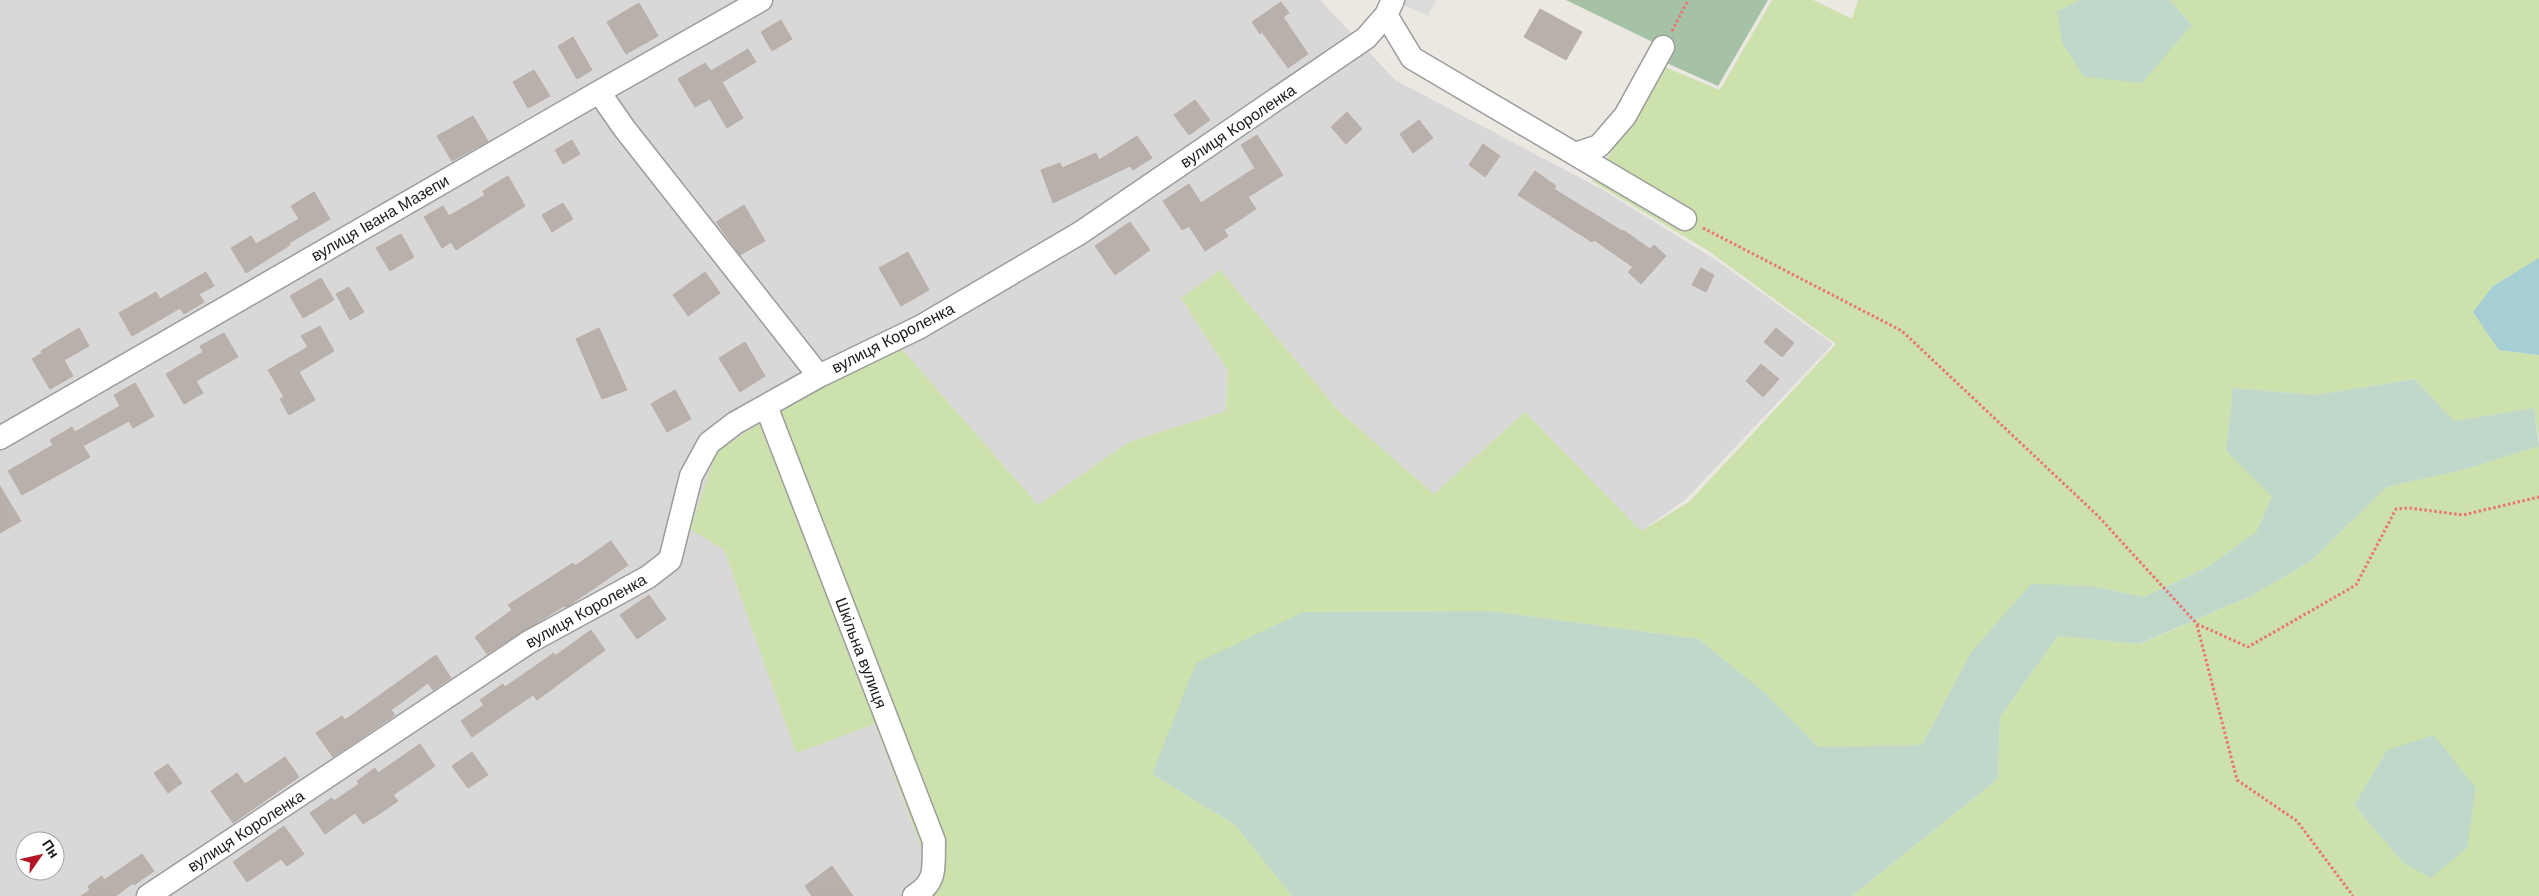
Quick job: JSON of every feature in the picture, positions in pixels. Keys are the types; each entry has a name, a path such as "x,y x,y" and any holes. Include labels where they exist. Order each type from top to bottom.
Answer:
{"street":[{"name":"вулиця Івана Мазепи","path":"0,438 598,92 761,0"},
{"name":"вулиця Короленка","path":"148,896 529,642 648,577 670,560 691,476 709,443 735,423 819,376 920,327 1080,233 1343,55 1366,38 1389,8 1412,58 1685,219"},
{"path":"1575,154 1599,146 1625,116 1663,48"},
{"path":"598,92 624,128 819,376"},
{"name":"Шкільна вулиця","path":"766,406 934,841 933,877 920,895"}],"path":[{"path":"1663,48 1688,0"},
{"path":"1685,219 1902,330 2096,515 2197,624 2248,647 2356,585 2396,509 2410,508 2463,515 2539,497"},
{"path":"2197,624 2237,780 2297,821 2354,896"}],"shaded area":[{"path":"0,0 1320,0 1395,80 1603,190 1719,262 1833,344 1686,499 1641,531 1525,412 1434,494 1338,410 1220,270 1181,298 1228,371 1226,411 1129,442 1038,505 899,346 724,550 796,752 875,724 931,874 914,896 0,896"},
{"path":"1399,0 1436,0 1428,16 1400,3"}],"green space":[{"path":"1566,0 1768,0 1718,86 1662,61 1663,47"},
{"path":"1772,0 1813,0 1852,19 1858,0 2080,0 2057,11 2192,25 2170,0 2539,0 2539,258 2493,286 2499,350 2539,355 2539,439 2534,408 2454,421 2415,379 2316,395 2233,388 2226,451 2272,497 2256,532 2206,568 2144,597 2092,586 1971,652 1922,745 1818,747 1765,693 1699,639 1490,611 1303,612 1152,774 1235,825 1292,896 914,896 931,874 875,724 796,753 724,550 690,529 717,450 762,422 899,346 1038,505 1129,442 1226,411 1228,371 1181,298 1220,270 1338,410 1434,494 1525,412 1641,531 1689,502 1836,344 1707,250 1592,181 1637,113 1660,65 1720,90"},
{"path":"2080,0 2170,0 2192,25 2142,83 2084,77 2062,43 2057,11"},
{"path":"2415,379 2454,421 2534,408 2539,446 2466,469 2387,487 2311,561 2253,595 2139,644 2058,636 2000,717 1998,779 1852,896 1292,896 1235,825 1152,774 1196,663 1303,612 1490,611 1699,639 1765,693 1818,747 1922,745 1971,652 2031,584 2092,586 2144,597 2206,568 2256,532 2272,497 2226,451 2233,388 2316,395"},
{"path":"2539,446 2539,896 1852,896 1998,779 2000,717 2058,636 2140,644 2253,595 2311,561 2387,487 2466,469","holes":["2387,750 2403,862 2354,805"]},
{"path":"2434,735 2476,788 2467,848 2431,878 2403,863 2354,805 2387,750"}],"water":[{"path":"2539,258 2539,355 2499,350 2473,312 2493,286"}],"building":[{"path":"1281,2 1289,13 1283,17 1308,54 1288,68 1262,32 1260,34 1252,22"},
{"path":"639,3 658,36 626,54 607,22"},
{"path":"1540,9 1582,32 1566,60 1524,37"},
{"path":"781,20 792,39 772,51 761,32"},
{"path":"573,37 592,70 577,79 558,46"},
{"path":"748,49 756,62 722,82 743,118 727,128 710,99 695,107 678,79 705,63 711,71"},
{"path":"534,70 550,96 528,108 513,82"},
{"path":"1195,100 1210,120 1189,135 1174,115"},
{"path":"1347,112 1362,129 1346,144 1331,127"},
{"path":"473,116 488,141 452,161 437,136"},
{"path":"1419,120 1433,138 1413,153 1400,134"},
{"path":"1257,135 1283,175 1248,197 1256,209 1224,230 1228,236 1205,251 1189,226 1182,230 1163,201 1189,184 1201,203 1255,168 1241,145"},
{"path":"1137,136 1152,158 1133,170 1130,166 1053,203 1041,170 1060,163 1062,168 1096,153 1099,160"},
{"path":"572,140 580,154 563,164 555,150"},
{"path":"1483,144 1500,156 1485,177 1469,165"},
{"path":"1535,171 1556,186 1554,189 1623,230 1650,249 1654,245 1666,256 1641,284 1628,272 1633,267 1594,240 1592,242 1518,195"},
{"path":"508,176 525,206 456,250 451,242 442,248 424,217 443,206 449,216 485,195 483,191"},
{"path":"314,192 330,219 289,243 290,245 246,273 231,248 251,236 256,244 299,219 291,206"},
{"path":"563,203 573,219 552,232 542,215"},
{"path":"744,205 765,241 740,255 716,222"},
{"path":"1130,222 1150,250 1115,275 1095,246"},
{"path":"401,234 414,257 390,271 376,248"},
{"path":"908,252 929,290 901,306 879,268"},
{"path":"1701,268 1714,275 1706,292 1692,285"},
{"path":"206,272 214,286 199,294 204,302 184,314 180,308 132,336 119,313 156,292 160,299"},
{"path":"705,272 720,293 688,316 673,295"},
{"path":"321,278 334,300 303,318 290,296"},
{"path":"349,287 364,312 350,320 336,294"},
{"path":"320,326 334,351 299,372 315,400 289,415 280,399 284,397 268,370 308,347 301,336"},
{"path":"79,328 89,346 64,360 73,376 50,389 32,359 42,353 41,351"},
{"path":"599,328 627,390 602,399 576,339"},
{"path":"1776,328 1794,343 1782,357 1764,342"},
{"path":"224,333 238,357 196,381 203,393 184,404 166,374 203,352 200,346"},
{"path":"745,342 765,376 740,392 719,358"},
{"path":"1761,364 1779,379 1763,397 1746,381"},
{"path":"135,383 154,416 133,428 129,421 83,446 90,457 22,495 8,471 53,445 50,440 72,427 75,432 120,406 114,395"},
{"path":"675,390 691,419 667,432 651,404"},
{"path":"0,486 21,521 0,533"},
{"path":"611,541 628,565 568,606 564,606 487,654 475,637 512,610 508,605 573,563 575,566"},
{"path":"649,595 666,619 637,639 620,615"},
{"path":"591,630 605,650 537,700 533,695 472,737 461,721 484,705 480,700 503,684 505,687 554,653 555,656"},
{"path":"436,655 451,678 433,690 428,683 391,710 395,715 333,757 316,733 342,716 345,720"},
{"path":"420,744 435,766 393,795 398,801 363,824 355,813 325,834 310,813 332,798 334,801 359,784 357,781 375,768 378,773"},
{"path":"472,752 488,775 468,788 452,766"},
{"path":"285,757 299,777 233,823 211,791 237,773 245,784"},
{"path":"168,764 182,783 168,793 154,773"},
{"path":"284,826 304,854 287,866 281,859 247,882 233,862"},
{"path":"142,854 154,871 134,885 133,883 116,896 81,896 90,890 88,886 102,876 104,880"},
{"path":"832,866 853,896 812,896 805,886"}]}
